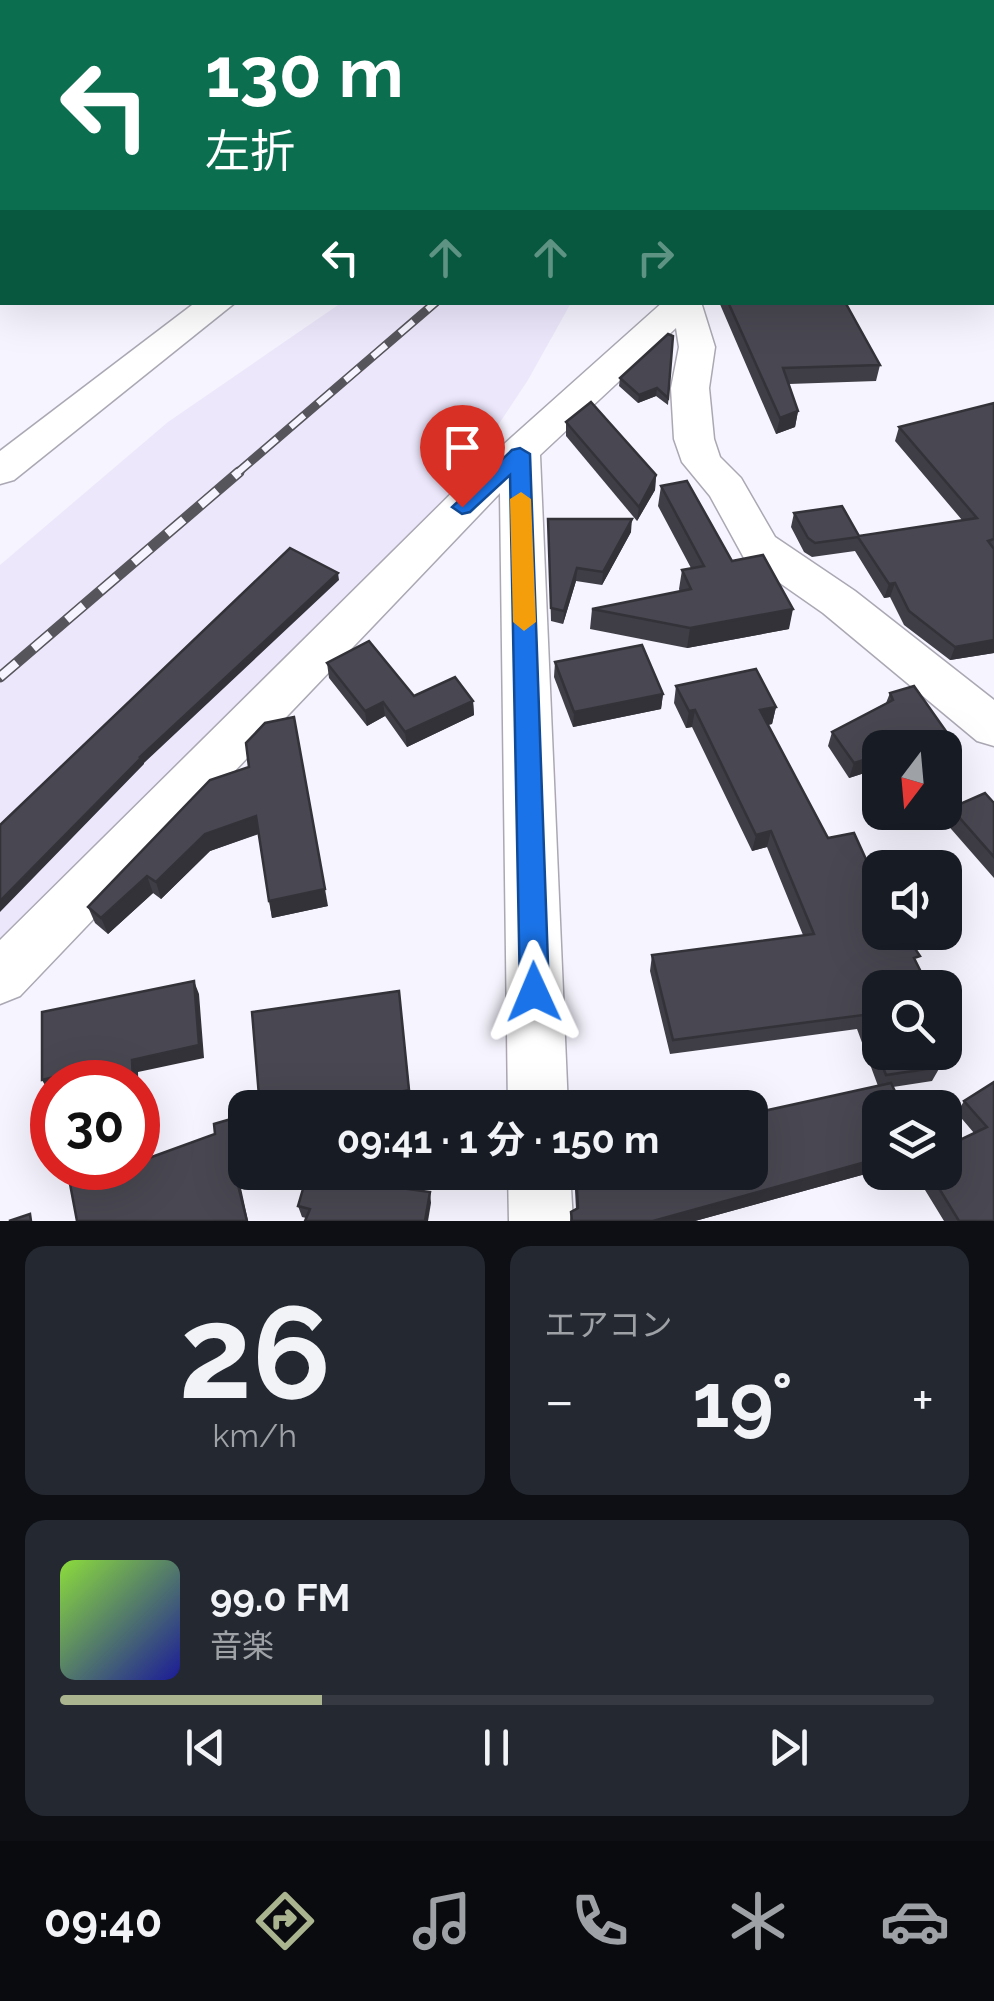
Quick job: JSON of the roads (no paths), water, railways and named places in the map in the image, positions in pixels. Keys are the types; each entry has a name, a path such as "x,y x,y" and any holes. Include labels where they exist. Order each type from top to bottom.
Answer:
{"street":[{"path":"0,471 215,305"},
{"path":"0,978 489,480 681,305"},
{"path":"685,305 697,347 690,388 694,439 702,462 726,488 759,546 839,602 994,727"},
{"path":"520,454 538,1090"},
{"path":"540,1190 541,1221"}],"railway":[{"path":"236,474 433,305"},
{"path":"0,677 239,472"}]}
